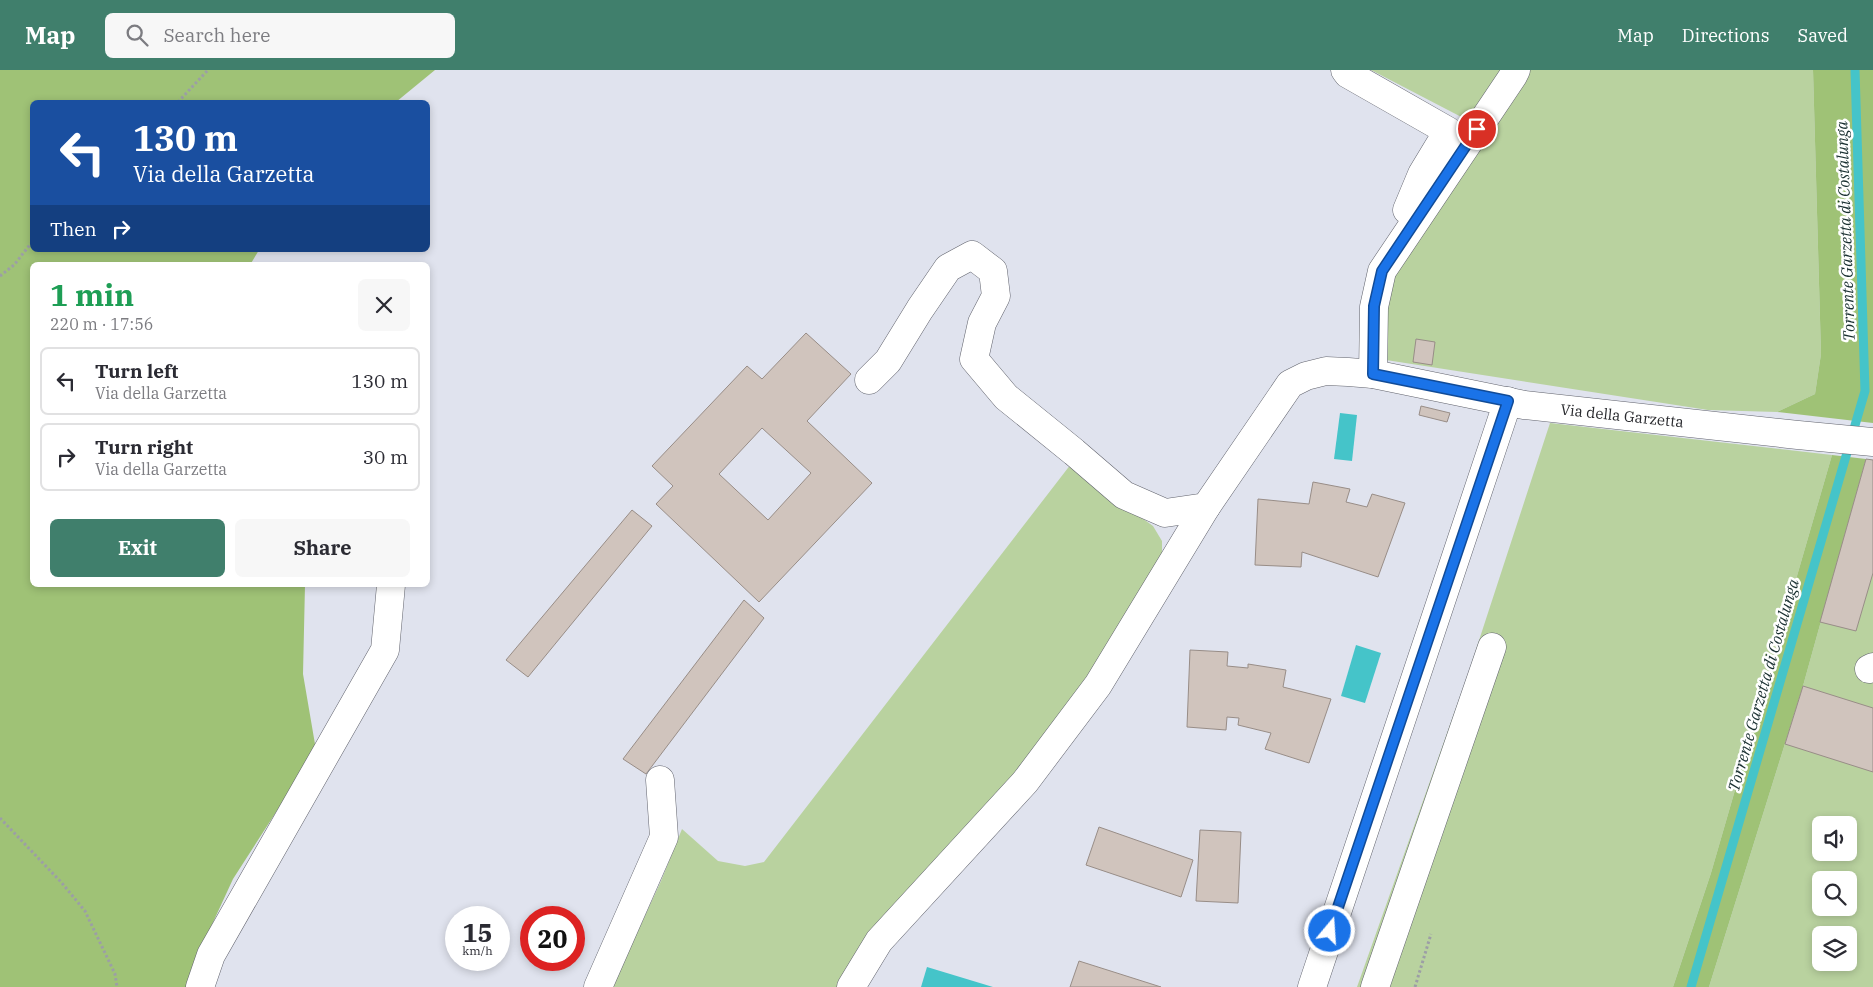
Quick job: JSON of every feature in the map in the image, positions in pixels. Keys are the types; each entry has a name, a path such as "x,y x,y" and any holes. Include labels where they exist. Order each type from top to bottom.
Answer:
{"street":[{"path":"1345,70 1348,74 1448,131 1422,174 1405,215 1404,238"},
{"path":"1361,373 1382,271 1514,76 1516,70"},
{"path":"869,380 888,361 948,268 972,255 993,272 996,296 982,323 974,359 1006,397 1074,452 1124,496 1165,513 1206,507"},
{"name":"Via della Garzetta","path":"851,987 879,940 1025,782 1098,685 1206,507 1290,384 1306,376 1326,371 1361,373 1508,401 1561,417 1795,443 1826,438 1873,442"},
{"path":"1312,987 1508,401"},
{"path":"200,987 211,955 385,650 391,587"},
{"path":"1375,987 1492,647"},
{"path":"598,987 664,837 660,780"}],"path":[{"path":"180,100 208,70"},
{"path":"0,276 14,265 30,245"},
{"path":"0,818 85,910 115,974 117,987"},
{"path":"1415,987 1431,934"}],"green space":[{"path":"0,70 435,70 398,100 30,100 30,252 258,252 252,262 30,262 30,587 305,587 303,674 316,750 233,879 191,970 188,987 0,987"},
{"path":"1371,70 1505,70 1471,122"},
{"path":"1525,70 1813,70 1821,354 1815,394 1777,412 1708,410 1386,360 1384,316 1403,248"},
{"path":"1813,70 1873,70 1873,423 1777,412 1815,394 1821,354"},
{"path":"1550,423 1832,455 1711,873 1673,987 1357,987 1469,671"},
{"path":"1832,455 1866,459 1803,686 1709,987 1673,987 1711,873"},
{"path":"1866,459 1873,460 1873,987 1709,987 1803,686"},
{"path":"1071,464 1153,526 1162,541 1162,558 1104,656 1024,770 839,987 612,987 661,881 682,829 718,861 745,866 764,862"}],"water":[{"path":"1340,413 1357,415 1352,461 1334,459"},
{"path":"1356,645 1381,653 1365,703 1341,696"},
{"path":"927,967 993,987 921,987"}],"building":[{"path":"806,333 851,374 807,421 872,483 759,602 656,504 673,486 652,466 747,366 762,379","holes":["762,428 811,473 768,520 719,474"]},
{"path":"1416,339 1435,342 1432,365 1413,362"},
{"path":"1421,406 1450,413 1447,422 1419,415"},
{"path":"1866,459 1873,460 1873,573 1856,631 1820,622"},
{"path":"1313,482 1350,489 1346,502 1367,507 1372,494 1405,503 1378,577 1302,552 1301,567 1255,565 1258,499 1309,504"},
{"path":"632,510 652,526 528,677 506,660"},
{"path":"744,600 764,618 646,774 623,759"},
{"path":"1190,650 1228,652 1227,666 1248,668 1248,664 1286,670 1283,687 1331,699 1309,763 1265,749 1271,733 1238,725 1239,718 1227,717 1226,730 1187,727"},
{"path":"1803,686 1873,708 1873,772 1785,744"},
{"path":"1099,827 1193,860 1181,897 1086,865"},
{"path":"1200,830 1241,832 1238,903 1196,901"},
{"path":"1079,961 1161,987 1070,987"}],"waterway":[{"name":"Torrente Garzetta di Costalunga","path":"1691,987 1865,391 1855,70"}],"route":[{"path":"1330,931 1508,401 1373,374 1374,306 1382,271 1477,129"}]}
